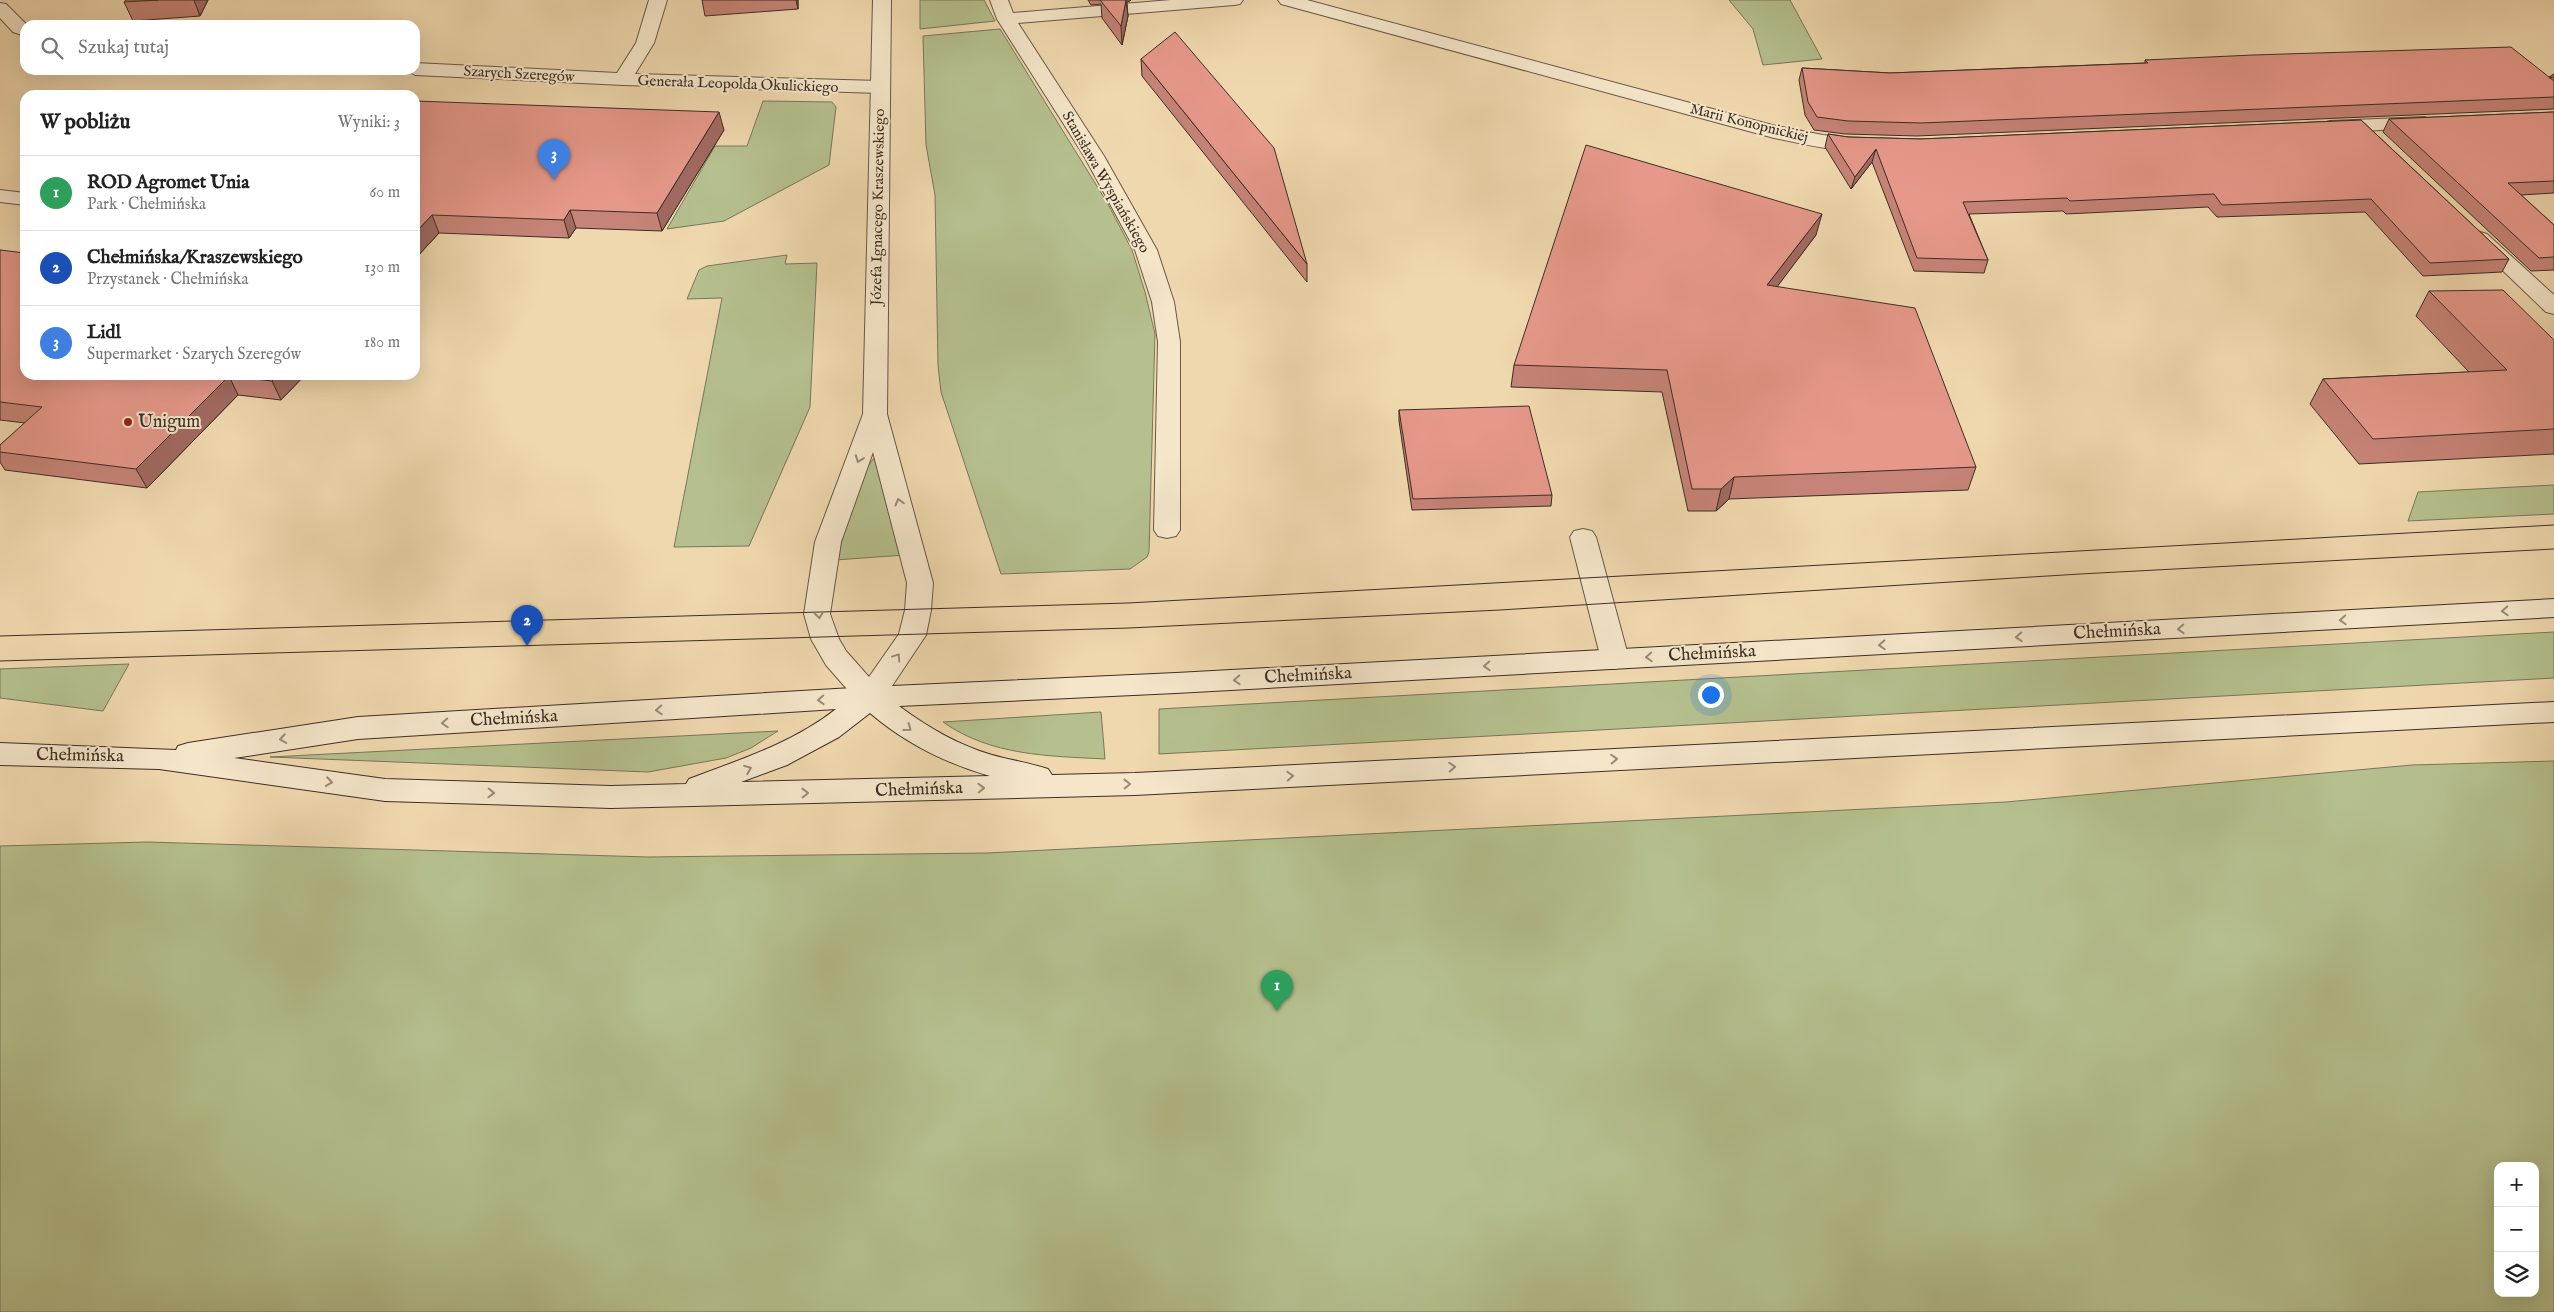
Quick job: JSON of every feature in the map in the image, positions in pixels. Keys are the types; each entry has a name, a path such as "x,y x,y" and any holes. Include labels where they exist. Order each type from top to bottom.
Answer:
{"street":[{"name":"Generała Leopolda Okulickiego","path":"658,0 645,43 623,79 880,88"},
{"name":"Józefa Ignacego Kraszewskiego","path":"876,414 828,542 817,614 825,639 836,658 870,697 912,635 918,610 920,583 876,414 882,0"},
{"path":"1002,9 1234,0"},
{"name":"Marii Konopnickiej","path":"1288,0 1774,132 1823,141 1878,144"},
{"path":"0,8 20,28"},
{"name":"Stanisława Wyspiańskiego","path":"1002,9 1094,156 1146,250 1160,293 1169,342 1167,530"},
{"name":"Szarych Szeregów","path":"420,69 623,79"},
{"path":"2311,127 2438,122"},
{"path":"2361,125 2382,145"},
{"path":"0,196 20,198"},
{"path":"2467,226 2554,307"},
{"path":"1583,537 1616,659"},
{"name":"Chełmińska","path":"159,758 358,728 870,697 2554,608"},
{"name":"Chełmińska","path":"870,697 924,739 964,758 1018,773 1079,785"},
{"name":"Chełmińska","path":"669,796 719,781 777,757 829,730 870,697"},
{"name":"Chełmińska","path":"0,754 159,758 385,790 611,797 1079,785 2554,712"}],"green space":[{"path":"920,0 984,0 995,21 920,29"},
{"path":"1729,0 1790,0 1822,59 1763,65 1753,29"},
{"path":"1000,29 1108,204 1132,250 1145,292 1155,334 1149,552 1147,557 1130,569 1001,574 941,392 938,365 935,195 926,145 923,36"},
{"path":"763,101 832,102 836,107 829,165 724,221 667,229 715,146 747,146"},
{"path":"787,255 785,264 817,263 810,407 749,546 674,547 722,298 687,299 699,270 707,266"},
{"path":"875,457 905,555 835,560 867,467"},
{"path":"2554,485 2554,514 2408,521 2418,492"},
{"path":"2554,632 2554,678 1159,754 1159,709"},
{"path":"129,664 103,711 0,698 0,669"},
{"path":"1101,712 1105,759 1042,755 1001,748 981,742 943,722"},
{"path":"778,731 751,748 726,758 648,772 270,757"},
{"path":"2554,761 2554,1312 0,1312 0,846 147,842 648,857 987,853 2006,802 2412,765"}],"building":[{"path":"126,0 158,0 124,2"},
{"path":"1100,0 1126,0 1121,26"},
{"path":"1175,32 1274,148 1307,264 1141,59"},
{"path":"2511,47 2554,81 2554,97 1921,123 1848,121 1817,117 1808,102 1802,68 1890,73 2148,63 2145,60 2253,55"},
{"path":"420,101 719,112 657,213 570,210 564,220 432,215 420,228"},
{"path":"2554,112 2554,181 2508,183 2554,225 2554,257 2539,258 2389,119"},
{"path":"2361,120 2509,259 2430,263 2371,199 2222,205 2214,194 2070,201 2067,198 1963,202 1988,260 1917,258 1876,149 1855,177 1828,134 1848,137 1921,139"},
{"path":"1586,145 1822,214 1767,285 1915,308 1976,467 1734,477 1721,489 1692,489 1667,370 1514,365"},
{"path":"0,250 20,252 20,380 225,380 136,469 0,452 0,445 42,407 0,402"},
{"path":"2503,290 2554,340 2554,429 2373,439 2323,379 2507,370 2429,291"},
{"path":"1529,406 1552,495 1413,499 1399,410"}],"tram line":[{"path":"0,636 1128,603 2554,525"},
{"path":"0,661 1129,628 1500,610 2080,574 2554,549"}],"place":[{"name":"Lidl","path":"554,180"},
{"name":"Unigum","path":"128,422"},
{"name":"Chełmińska/Kraszewskiego","path":"527,646"},
{"name":"ROD Agromet Unia","path":"1277,1011"}]}
